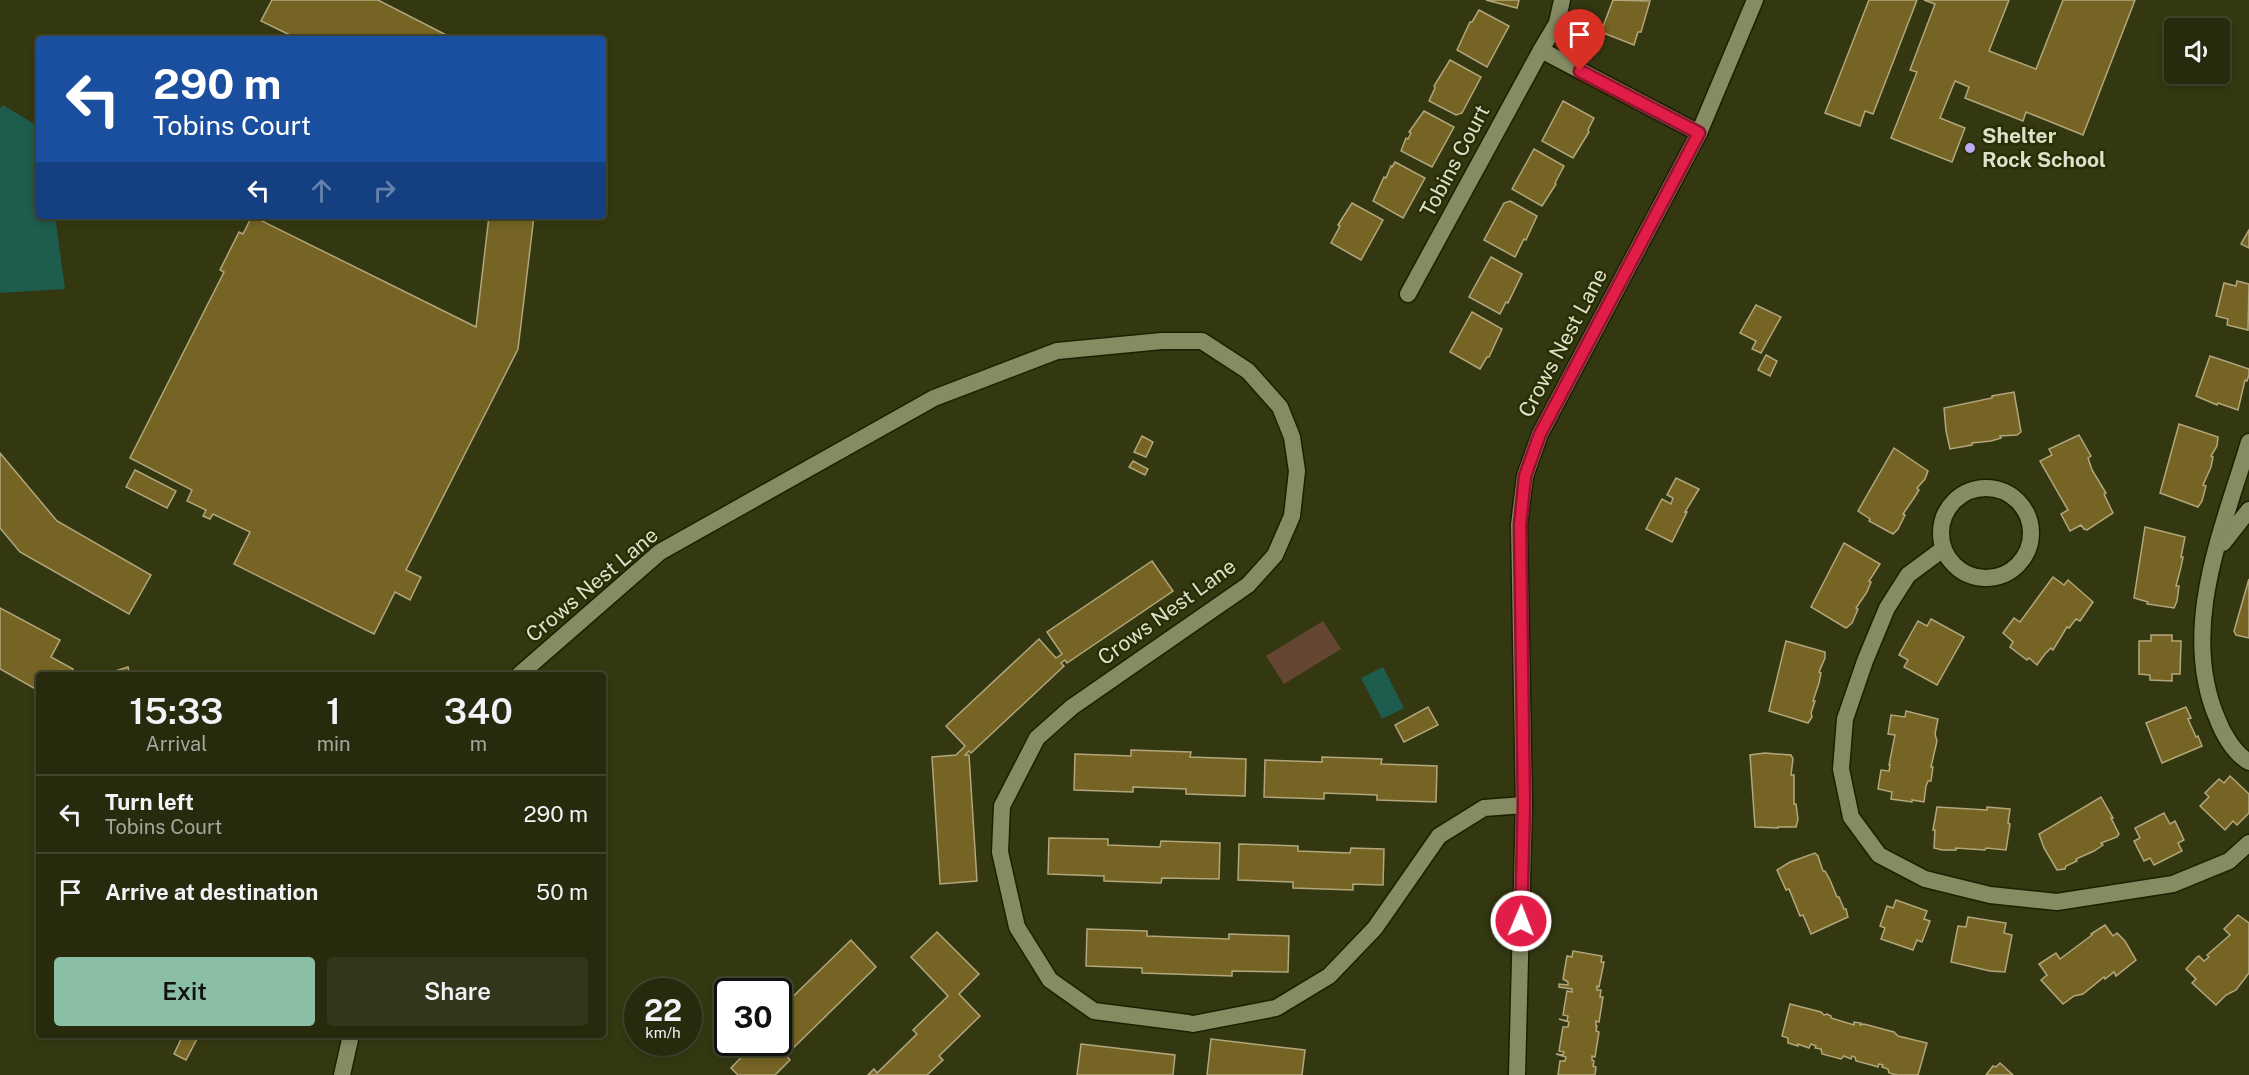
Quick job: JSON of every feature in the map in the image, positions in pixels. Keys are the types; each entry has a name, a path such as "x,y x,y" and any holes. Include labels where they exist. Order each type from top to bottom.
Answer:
{"street":[{"name":"Tobins Court","path":"1408,294 1540,50 1557,23 1562,0"},
{"name":"Crows Nest Lane","path":"1517,1075 1524,805 1520,525 1525,476 1540,434 1699,133 1755,0"},
{"path":"1540,50 1699,133"},
{"name":"Crows Nest Lane","path":"522,672 660,552 933,398 1057,351 1162,341 1202,341 1248,371 1280,407 1292,437 1297,471 1292,516 1275,555 1248,585 1072,707 1037,738 1002,806 1000,852 1017,927 1050,980 1094,1011 1193,1024 1276,1008 1329,976 1368,935 1439,836 1484,808 1524,805"},
{"path":"2249,442 2206,593 2201,648 2208,697 2223,732 2243,759 2249,762"},
{"path":"1988,488 2000,490 2022,506 2030,520 2031,544 2027,555 2017,567 2004,576 1989,579 1971,577 1957,569 1943,549 1940,536 1942,520 1956,499 1972,490 1988,488"},
{"path":"2217,551 2249,510"},
{"path":"1943,549 1908,575 1887,608 1865,661 1845,719 1841,769 1851,817 1879,855 1925,879 1990,895 2057,902 2114,895 2173,884 2229,861 2249,843"},
{"path":"342,1075 350,1038"}],"shaded area":[{"path":"1323,621 1341,649 1284,684 1266,656"}],"water":[{"path":"3,105 36,125 36,219 55,219 65,289 0,293 0,108"},
{"path":"1383,667 1404,708 1382,719 1361,678"}],"building":[{"path":"272,0 378,0 448,36 292,36 261,21"},
{"path":"1486,0 1519,0 1517,8"},
{"path":"1613,0 1650,1 1641,32 1638,32 1634,45 1601,32"},
{"path":"1869,0 1917,0 1873,114 1865,111 1860,126 1825,113"},
{"path":"1924,0 2009,0 1989,51 2036,69 2063,0 2135,0 2083,135 2026,112 2023,121 1965,98 1969,87 1955,81 1940,118 1965,128 1952,162 1891,138 1917,72 1910,70 1935,4"},
{"path":"1479,10 1509,26 1487,67 1457,50 1470,22"},
{"path":"1450,60 1481,77 1462,113 1456,115 1429,101 1434,86"},
{"path":"1563,101 1594,118 1589,132 1573,158 1542,141"},
{"path":"1424,111 1454,127 1432,167 1401,151 1406,138 1408,139 1411,133 1409,132"},
{"path":"1534,149 1564,166 1542,206 1512,189"},
{"path":"1395,162 1425,178 1403,218 1373,201 1384,177 1386,178"},
{"path":"1510,201 1537,216 1515,257 1484,240 1504,203"},
{"path":"1352,203 1383,220 1361,260 1331,243 1340,226 1338,225"},
{"path":"250,219 258,219 476,327 489,219 534,219 518,349 406,570 421,577 410,600 395,592 374,634 234,564 250,532 213,514 210,519 203,516 206,510 187,501 192,490 130,458 224,272 220,270 239,232 243,234"},
{"path":"2249,230 2249,248 2241,244"},
{"path":"1491,257 1522,274 1500,314 1469,297"},
{"path":"2237,281 2249,284 2248,330 2227,325 2228,319 2216,316 2224,283 2236,286"},
{"path":"1756,305 1781,317 1761,353 1752,349 1756,341 1740,333"},
{"path":"1472,312 1502,329 1489,357 1480,369 1450,352"},
{"path":"1766,355 1777,361 1770,376 1758,370"},
{"path":"2210,356 2249,369 2238,410 2218,403 2217,405 2196,396"},
{"path":"2014,392 2021,432 2017,435 2000,436 2001,438 1991,441 1950,449 1944,408"},
{"path":"2179,424 2218,437 2217,446 2211,456 2213,457 2211,467 2203,485 2206,486 2202,501 2198,507 2160,493"},
{"path":"2079,435 2091,456 2088,458 2092,470 2106,493 2104,494 2113,513 2087,530 2081,525 2070,531 2061,514 2068,510 2040,461 2052,455 2049,449"},
{"path":"1142,436 1153,442 1146,457 1134,452"},
{"path":"1894,448 1928,471 1903,514 1905,515 1898,529 1893,534 1869,521 1870,519 1858,511"},
{"path":"0,453 57,521 151,575 129,614 20,552 0,528"},
{"path":"1133,461 1148,469 1145,475 1129,467"},
{"path":"135,470 176,491 167,508 126,487"},
{"path":"1676,478 1699,489 1685,512 1687,512 1672,542 1646,529 1662,499 1671,504 1673,498 1667,495"},
{"path":"2145,527 2185,537 2176,586 2179,586 2177,601 2174,608 2147,604 2148,602 2134,598"},
{"path":"1844,543 1880,564 1869,581 1871,582 1867,592 1856,608 1858,609 1852,623 1846,628 1811,607"},
{"path":"1152,561 1173,591 1067,663 1065,660 1061,663 1064,666 971,753 969,751 965,755 969,755 977,881 940,884 932,757 956,755 965,746 946,726 1039,639 1056,658 1062,654 1047,632"},
{"path":"2053,577 2064,585 2068,580 2093,602 2080,621 2076,619 2069,628 2067,627 2053,650 2051,648 2037,665 2010,647 2013,642 2003,633 2014,618 2020,622"},
{"path":"2249,579 2249,638 2236,635 2234,631"},
{"path":"0,608 60,640 51,657 73,669 71,672 36,672 36,689 0,669"},
{"path":"1931,619 1964,637 1937,685 1904,667 1908,660 1899,655 1918,621 1927,626"},
{"path":"2151,635 2172,635 2172,641 2181,641 2180,674 2172,674 2172,681 2150,680 2150,675 2139,674 2139,641 2151,641"},
{"path":"1786,641 1825,652 1813,701 1815,701 1812,717 1808,723 1769,711"},
{"path":"128,667 129,672 112,672"},
{"path":"1428,707 1438,725 1404,742 1395,725"},
{"path":"2186,707 2191,718 2188,719 2202,746 2162,763 2146,723"},
{"path":"1906,711 1938,719 1931,781 1928,781 1926,786 1924,802 1891,799 1892,792 1878,789 1881,770 1889,771 1895,735 1888,734 1891,715 1905,717"},
{"path":"1131,750 1191,752 1190,757 1246,759 1245,796 1186,794 1186,789 1133,787 1133,792 1074,790 1075,754 1131,756"},
{"path":"1765,753 1791,755 1793,759 1791,775 1794,775 1794,804 1796,804 1798,819 1796,827 1755,827 1750,755"},
{"path":"1322,757 1382,759 1381,764 1437,766 1436,802 1377,800 1377,795 1324,793 1324,799 1264,797 1265,760 1322,762"},
{"path":"2230,776 2249,794 2249,813 2237,825 2233,821 2225,830 2200,806 2209,797 2205,793 2219,779 2224,783"},
{"path":"2101,797 2119,834 2101,843 2103,845 2094,851 2076,859 2077,861 2066,866 2065,869 2057,870 2039,834"},
{"path":"1937,807 2010,809 2006,850 1934,848 1935,830 1933,830"},
{"path":"2164,813 2170,824 2175,821 2184,840 2178,843 2182,851 2154,865 2150,858 2144,861 2134,841 2140,838 2135,828"},
{"path":"1049,838 1108,839 1108,845 1160,847 1161,841 1220,843 1219,879 1162,878 1161,883 1104,881 1104,876 1048,874"},
{"path":"1239,844 1298,846 1298,851 1350,853 1351,848 1384,849 1383,885 1353,884 1353,890 1293,888 1293,882 1238,880"},
{"path":"1815,853 1837,897 1846,909 1848,917 1811,934 1803,915 1800,916 1789,889 1786,890 1777,870 1790,862"},
{"path":"1896,900 1927,911 1924,919 1930,921 1922,942 1917,940 1913,950 1881,939 1885,928 1880,926 1887,906 1893,908"},
{"path":"2238,915 2249,923 2249,973 2236,990 2226,995 2216,1005 2192,983 2196,979 2186,969 2197,957 2199,956 2204,961 2209,957 2207,955 2230,935 2224,929"},
{"path":"1968,917 2006,923 2004,933 2012,935 2005,972 1951,962 1958,926 1966,927"},
{"path":"2105,925 2113,936 2117,933 2125,941 2136,960 2116,976 2114,972 2105,979 2104,977 2083,994 2074,996 2063,1004 2041,980 2047,975 2039,964 2056,953 2060,959"},
{"path":"1087,929 1147,931 1147,936 1229,939 1229,934 1289,936 1288,972 1232,971 1232,976 1142,973 1142,968 1086,966"},
{"path":"937,932 979,974 959,994 980,1016 939,1056 943,1060 927,1075 868,1075 874,1069 877,1073 917,1034 913,1030 948,996 911,957"},
{"path":"851,940 876,967 792,1049 792,997"},
{"path":"1573,951 1602,956 1601,962 1604,962 1599,987 1597,986 1597,990 1601,990 1600,997 1603,997 1599,1022 1596,1021 1596,1031 1599,1032 1595,1057 1592,1056 1593,1066 1596,1067 1595,1075 1558,1075 1560,1061 1565,1061 1566,1057 1556,1054 1563,1055 1564,1052 1559,1051 1563,1027 1568,1027 1569,1022 1559,1019 1567,1021 1568,1016 1563,1015 1567,991 1572,992 1572,989 1559,987 1559,984 1568,985 1568,982 1563,979 1567,956 1572,957"},
{"path":"1790,1004 1821,1012 1831,1018 1854,1025 1854,1022 1861,1023 1860,1025 1894,1032 1898,1036 1927,1043 1918,1075 1897,1075 1889,1073 1888,1069 1882,1067 1883,1065 1879,1064 1878,1067 1856,1061 1852,1056 1851,1059 1844,1056 1841,1059 1822,1054 1821,1049 1811,1044 1809,1048 1788,1043 1788,1038 1782,1036"},
{"path":"182,1038 197,1038 186,1060 174,1054"},
{"path":"1211,1039 1305,1050 1302,1075 1207,1075"},
{"path":"1081,1044 1175,1055 1173,1075 1077,1075"},
{"path":"743,1056 787,1056 790,1060 775,1075 738,1075 731,1068"},
{"path":"2000,1063 2013,1075 1986,1075 1993,1066 1996,1067"}],"place":[{"name":"Shelter Rock School","path":"1970,148"}],"route":[{"path":"1521,921 1524,805 1520,525 1525,476 1540,434 1699,133 1580,71"}]}
